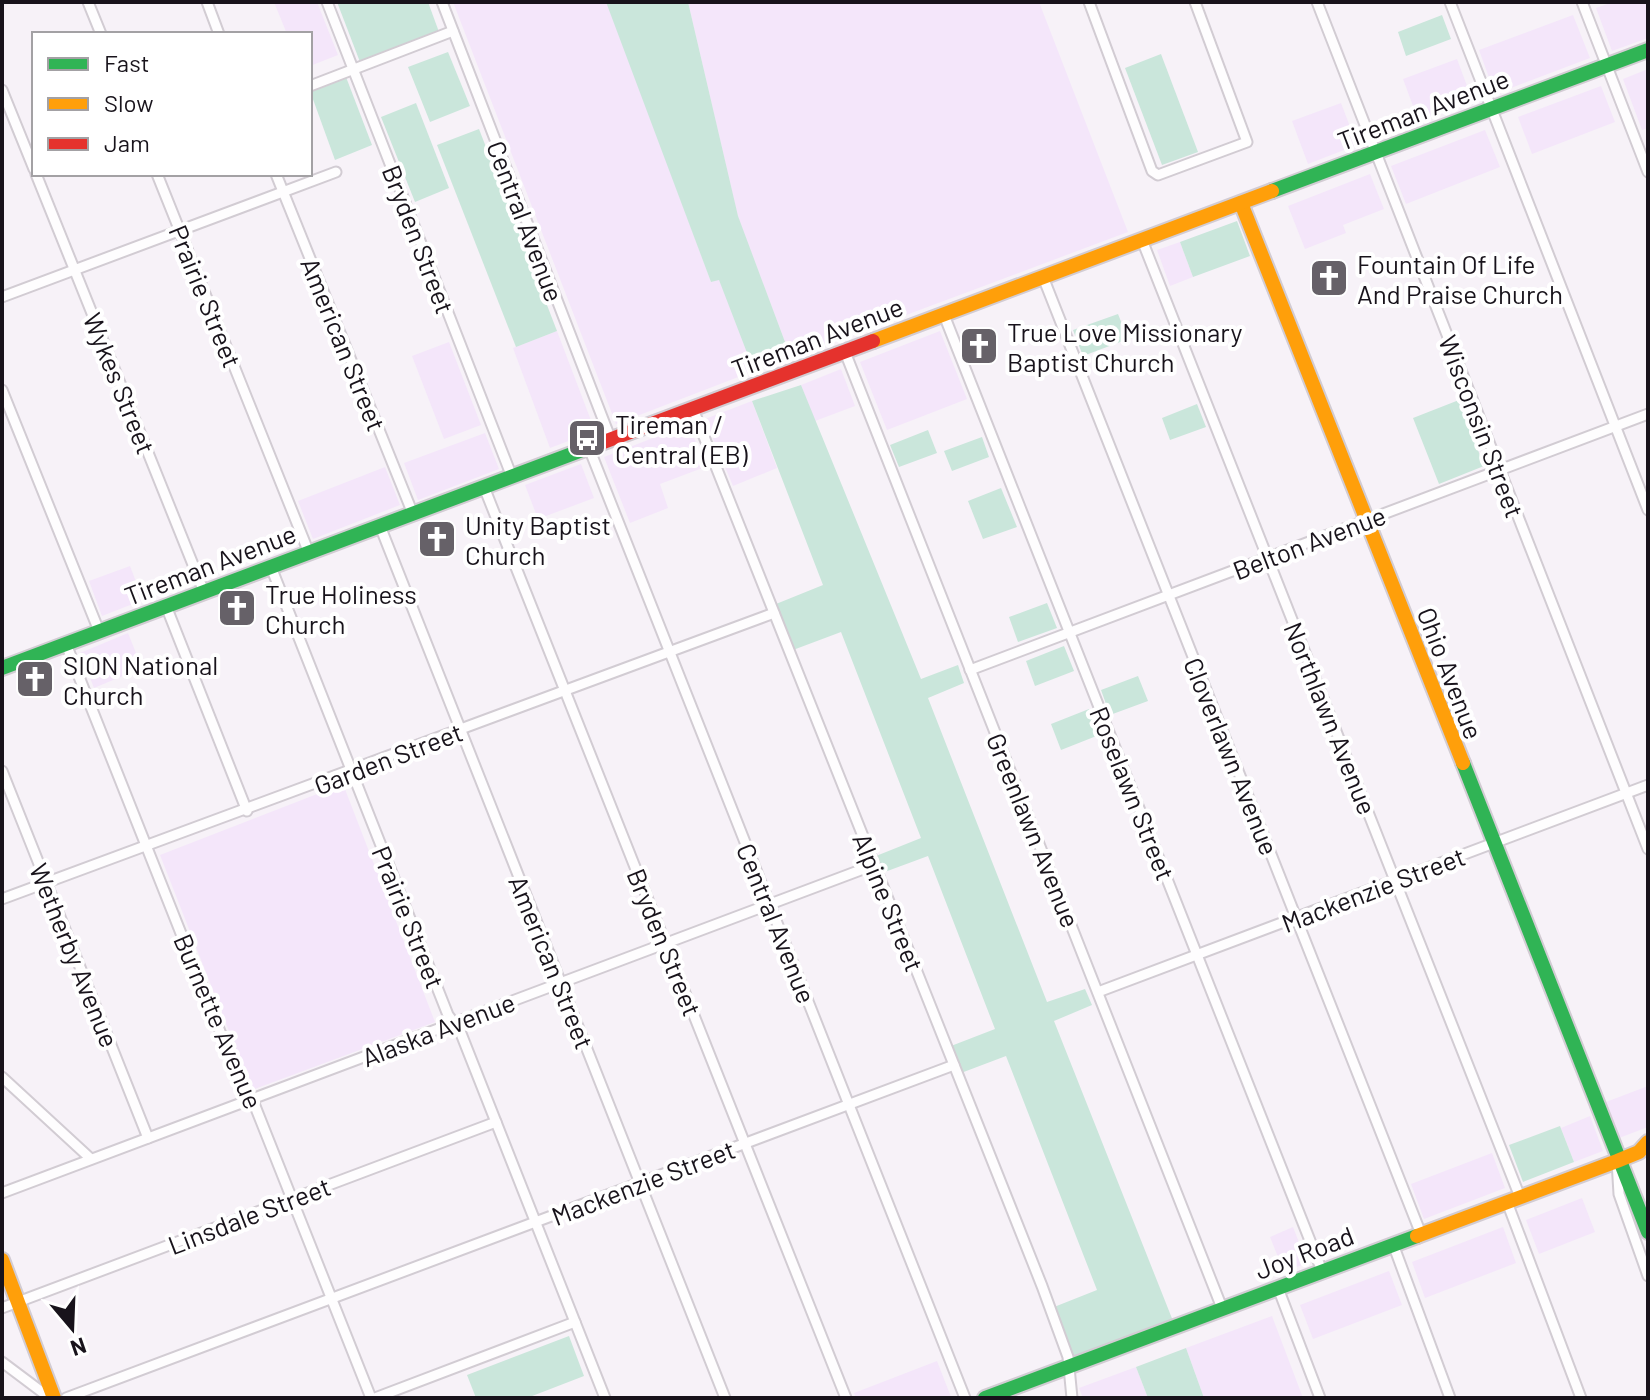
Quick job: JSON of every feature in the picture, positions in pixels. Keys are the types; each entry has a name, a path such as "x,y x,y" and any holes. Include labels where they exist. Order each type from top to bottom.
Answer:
{"street":[{"path":"88,2 100,32"},
{"path":"207,2 218,32"},
{"name":"Bryden Street","path":"327,2 512,477"},
{"name":"Central Avenue","path":"442,2 611,440"},
{"path":"1089,2 1152,171 1158,175 1247,142 1195,2"},
{"name":"Wisconsin Street","path":"1317,2 1648,849"},
{"path":"1450,2 1648,510"},
{"path":"1582,2 1648,172"},
{"path":"312,85 453,31"},
{"name":"Tireman Avenue","path":"2,668 1648,50"},
{"name":"Wykes Street","path":"2,90 32,165"},
{"path":"2,297 336,172"},
{"name":"Wykes Street","path":"37,176 204,592"},
{"name":"Prairie Street","path":"158,176 309,553"},
{"name":"American Street","path":"277,176 413,514"},
{"name":"Ohio Avenue","path":"1241,203 1617,1161 1648,1232"},
{"name":"Northlawn Avenue","path":"1142,240 1395,880 1513,1199 1581,1398"},
{"name":"Cloverlawn Avenue","path":"1043,277 1421,1234"},
{"name":"Roselawn Street","path":"944,315 1322,1271"},
{"name":"Greenlawn Avenue","path":"845,352 1222,1308"},
{"path":"2,390 99,631"},
{"name":"Alpine Street","path":"693,409 1042,1286 1068,1357 1072,1398"},
{"name":"Belton Avenue","path":"970,670 1648,414"},
{"name":"Central Avenue","path":"589,448 965,1398"},
{"name":"Bryden Street","path":"484,487 846,1398"},
{"name":"American Street","path":"380,526 725,1398"},
{"name":"Prairie Street","path":"271,567 448,1015 496,1122 605,1398"},
{"path":"166,606 247,811"},
{"name":"Garden Street","path":"2,899 247,811 774,613"},
{"name":"Burnette Avenue","path":"66,644 244,1092 250,1099 373,1398"},
{"name":"Wetherby Avenue","path":"2,771 148,1138"},
{"name":"Mackenzie Street","path":"1098,992 1648,785"},
{"name":"Alaska Avenue","path":"2,1193 874,865"},
{"name":"Mackenzie Street","path":"66,1398 954,1065"},
{"path":"2,1077 91,1159"},
{"name":"Linsdale Street","path":"2,1308 496,1122"},
{"name":"Joy Road","path":"985,1398 1645,1148"},
{"name":"Ohio Avenue","path":"1617,1161 1619,1194 1648,1276"},
{"path":"1393,1244 1450,1398"},
{"path":"2,1260 52,1398"},
{"path":"1278,1288 1320,1398"},
{"path":"373,1398 575,1322"},
{"path":"2,1362 52,1398"}],"shaded area":[{"path":"274,2 317,2 338,55 312,65 312,32 286,32"},
{"path":"453,2 608,2 711,282 719,279 754,371 616,424"},
{"path":"688,2 1039,2 1128,232 791,358 738,217"},
{"path":"1613,2 1648,2 1648,38 1612,51 1596,8"},
{"path":"1573,15 1590,58 1495,94 1479,50"},
{"path":"1457,59 1473,102 1419,122 1403,79"},
{"path":"1648,69 1648,128 1642,130 1623,79"},
{"path":"1601,86 1615,122 1532,154 1518,117"},
{"path":"1341,103 1357,145 1308,164 1292,121"},
{"path":"1485,130 1500,167 1406,204 1391,166"},
{"path":"1370,174 1384,209 1343,225 1346,233 1305,249 1288,206"},
{"path":"1180,242 1193,277 1170,286 1157,250"},
{"path":"557,331 595,431 550,448 513,348"},
{"path":"940,331 967,399 887,430 860,362"},
{"path":"449,342 481,425 444,439 412,356"},
{"path":"841,369 855,406 815,421 801,385"},
{"path":"752,401 777,468 733,486 705,419"},
{"path":"689,424 705,467 660,484 668,508 630,523 604,457"},
{"path":"485,433 499,469 418,500 404,463"},
{"path":"581,464 594,498 538,519 525,485"},
{"path":"385,467 400,505 313,539 298,501"},
{"path":"130,566 143,600 102,616 89,581"},
{"path":"128,633 142,668 94,688 80,653"},
{"path":"343,784 435,1022 252,1090 160,855"},
{"path":"1648,1086 1648,1127 1619,1138 1606,1102"},
{"path":"1590,1116 1603,1151 1574,1162 1561,1128"},
{"path":"1492,1153 1505,1188 1424,1219 1411,1184"},
{"path":"1582,1198 1595,1232 1539,1254 1526,1220"},
{"path":"1293,1227 1307,1263 1284,1272 1270,1237"},
{"path":"1503,1227 1516,1263 1425,1298 1412,1262"},
{"path":"1389,1271 1402,1305 1313,1339 1300,1305"},
{"path":"1272,1316 1303,1398 1204,1398 1186,1348"},
{"path":"937,1361 951,1397 856,1398 854,1393"},
{"path":"1136,1367 1148,1398 1083,1398 1079,1388"}],"green space":[{"path":"337,2 428,2 439,32 360,62"},
{"path":"606,2 688,2 738,216 791,358 754,371 719,280 711,282"},
{"path":"1442,15 1451,39 1406,56 1398,32"},
{"path":"448,52 470,106 430,122 408,67"},
{"path":"1161,54 1198,152 1162,165 1125,68"},
{"path":"346,77 372,145 335,160 312,90"},
{"path":"416,103 449,188 415,202 381,117"},
{"path":"479,129 557,331 516,347 437,145"},
{"path":"1237,221 1250,256 1193,277 1180,242"},
{"path":"1118,314 1128,339 1083,356 1073,330"},
{"path":"801,385 921,679 958,665 964,683 928,698 1047,1002 1085,989 1092,1005 1054,1021 1175,1326 1072,1365 1049,1309 1097,1290 1006,1056 961,1073 951,1046 995,1029 928,856 882,873 876,856 921,838 841,632 793,650 776,604 823,585 752,401"},
{"path":"1459,400 1484,466 1439,484 1413,418"},
{"path":"1197,404 1206,427 1170,440 1162,418"},
{"path":"928,430 937,453 899,467 890,445"},
{"path":"982,437 989,457 952,471 944,451"},
{"path":"1001,488 1017,527 983,539 968,501"},
{"path":"1047,603 1057,628 1018,642 1009,617"},
{"path":"1064,646 1074,671 1035,686 1026,661"},
{"path":"1138,676 1148,701 1110,715 1101,690"},
{"path":"1089,709 1099,735 1061,750 1051,724"},
{"path":"1560,1126 1574,1162 1523,1182 1509,1145"},
{"path":"569,1336 584,1376 527,1398 476,1398 467,1375"},
{"path":"1186,1348 1204,1398 1148,1398 1136,1367"}],"traffic: fast":[{"path":"1272,191 1648,50"},
{"path":"2,668 585,449"},
{"path":"1463,763 1648,1232"},
{"path":"985,1398 1417,1236"}],"traffic: slow":[{"path":"873,341 1272,191"},
{"path":"1241,203 1463,763"},
{"path":"1417,1236 1617,1161 1639,1152 1648,1142"},
{"path":"2,1260 54,1398"}],"traffic: jam":[{"path":"585,449 873,341"}],"place":[{"name":"Fountain Of Life And Praise Church","path":"1329,278"},
{"name":"True Love Missionary Baptist Church","path":"979,346"},
{"name":"Tireman / Central (EB)","path":"587,438"},
{"name":"Unity Baptist Church","path":"437,539"},
{"name":"True Holiness Church","path":"237,608"},
{"name":"SION National Church","path":"35,679"}]}
